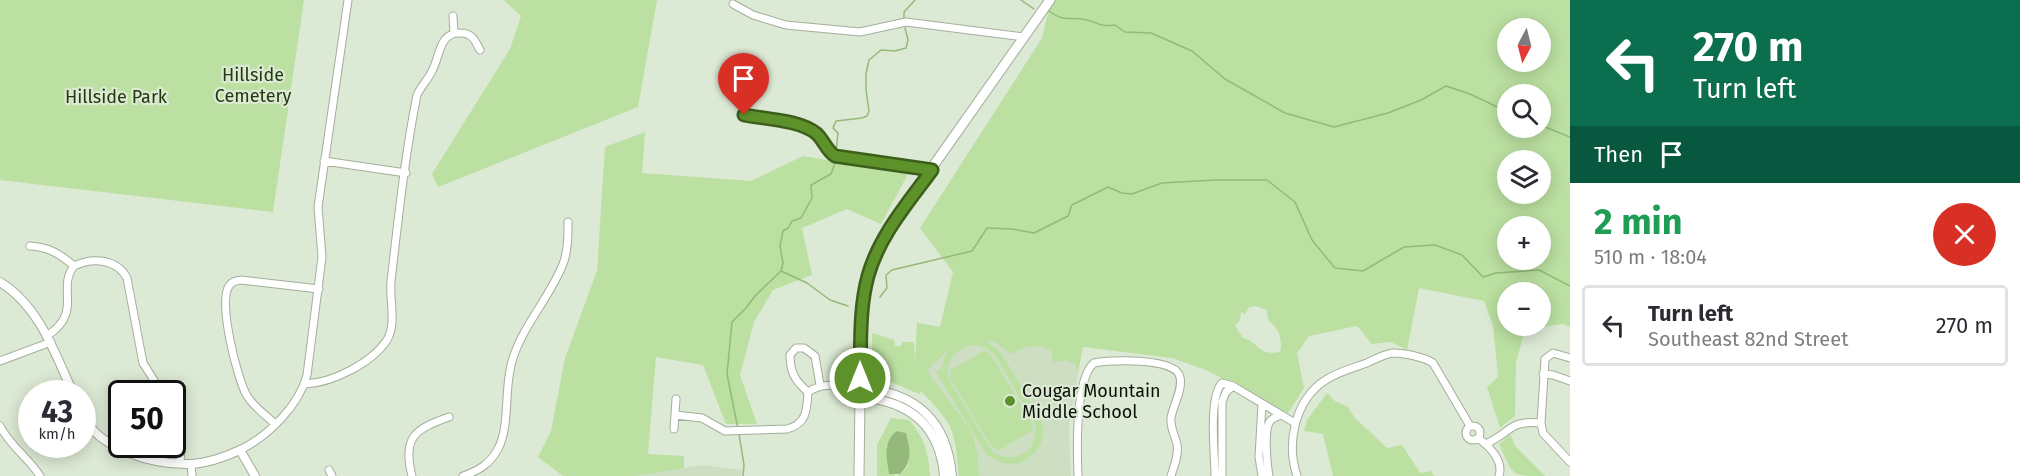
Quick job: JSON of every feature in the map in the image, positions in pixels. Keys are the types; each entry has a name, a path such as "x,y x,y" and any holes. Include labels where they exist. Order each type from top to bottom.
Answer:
{"main road":[{"path":"859,476 861,314 874,259 887,232 1050,0"}],"street":[{"path":"96,433 117,449 165,461 191,464 217,459 261,438 275,424 305,384 322,257 318,207 348,0"},
{"path":"733,4 753,15 786,25 860,32 906,22 1023,37"},
{"path":"453,16 454,33"},
{"path":"305,384 322,382 351,370 375,353 388,338 392,322 391,284 417,95 432,71 444,39 454,33 471,36 480,50"},
{"path":"744,115 796,124 811,130 819,136 830,153 835,156 932,170"},
{"path":"324,161 406,173"},
{"path":"463,476 485,465 500,445 504,431 507,385 512,361 524,334 563,264 568,222"},
{"path":"30,246 48,248 74,266"},
{"path":"0,361 49,339 65,318 69,276 74,266 97,259 112,264 124,272 129,285 144,363 154,380"},
{"path":"275,424 248,398 243,387 228,331 226,299 228,287 233,282 241,280 319,289"},
{"path":"0,282 17,295 49,339 67,380"},
{"path":"808,392 792,375 790,355 796,348 804,348 815,356 820,385"},
{"path":"1570,358 1557,353 1550,354 1544,362 1541,423 1543,433 1570,462"},
{"path":"1297,476 1292,453 1295,423 1304,404 1319,385 1334,375 1387,355 1398,354 1429,360 1437,367 1470,426 1466,431 1467,436 1472,440 1478,438 1496,457 1500,466 1499,476"},
{"path":"1078,476 1079,416 1085,376 1089,367 1094,363 1124,360 1167,365 1180,374 1181,383 1171,419 1178,448 1171,476"},
{"path":"1543,374 1570,381"},
{"path":"1215,476 1214,415 1217,393 1222,383 1233,386 1295,423"},
{"path":"808,392 820,385 860,393 892,402 918,417 935,441 944,476"},
{"path":"1222,476 1222,402 1226,392 1233,386"},
{"path":"860,393 884,391 901,396 925,412 944,437 949,452 952,476"},
{"path":"675,415 702,418 724,431 787,429 797,426 806,415 808,392"},
{"path":"674,429 676,399"},
{"path":"1262,404 1259,457 1262,476"},
{"path":"1269,476 1266,460 1268,426 1272,419 1281,415"},
{"path":"412,476 407,453 412,438 419,430 449,417"},
{"path":"1485,444 1500,436 1512,425 1526,422 1541,423"},
{"path":"0,426 8,440 40,476"},
{"path":"240,450 255,476"},
{"path":"180,458 180,463"},
{"path":"191,464 192,476"}],"shaded area":[{"name":"Cougar Mountain Middle School","path":"963,340 994,341 1010,354 1027,346 1043,346 1075,364 1078,373 1069,427 1071,476 979,476 976,443 926,370 950,348"},
{"path":"897,431 906,433 909,460 900,474 889,474 887,445"},
{"path":"702,465 742,470 741,476 635,476"}],"green space":[{"name":"Hillside Park","path":"0,0 304,0 273,212 0,180"},
{"path":"504,0 657,0 638,107 438,187 432,174 510,49 521,16"},
{"path":"1051,0 1570,0 1570,327 1563,324 1551,326 1551,282 1497,282 1497,336 1523,336 1516,363 1515,416 1500,428 1487,387 1498,377 1493,325 1484,301 1419,288 1407,350 1391,342 1372,344 1357,326 1309,336 1297,353 1304,388 1288,413 1206,370 1172,358 1083,347 1078,373 1075,364 1065,360 1053,362 1051,351 1046,348 1030,346 1010,354 994,341 986,341 1001,353 1041,419 1042,440 1038,449 1026,460 1016,464 1001,463 987,455 936,372 942,368 945,355 951,347 927,370 967,425 975,442 979,476 959,476 953,434 938,409 921,391 919,394 889,381 889,374 885,374 885,380 872,377 872,333 894,340 895,346 901,346 902,342 914,342 915,362 917,323 940,327 953,272 920,228 1042,38","holes":["1256,306 1266,311 1268,320 1279,334 1280,352 1263,351 1243,338 1235,326 1240,320 1241,312 1245,314 1249,307","974,345 984,347 995,355 1035,423 1034,441 1024,453 1009,457 992,451 948,378 951,360 957,352"]},
{"path":"645,132 642,173 751,181 803,156 908,174 881,224 847,209 802,228 812,275 773,290 754,322 740,375 757,424 726,424 703,365 656,357 648,454 684,456 684,468 635,476 563,476 538,457 551,431 565,358 597,271 605,147"},
{"path":"985,350 989,352 1034,429 998,451 996,448 993,449 949,376 951,374 949,371"},
{"path":"1327,393 1335,401 1348,407 1354,417 1387,448 1402,445 1420,473 1431,471 1434,476 1333,476 1323,434 1304,431 1307,420"},
{"path":"891,418 909,420 925,446 930,476 895,476 877,476 877,445","holes":["897,431 906,433 908,464 906,469 895,476 886,446"]},
{"path":"1510,434 1515,446 1545,476 1525,476 1514,472 1499,444"}],"waterway":[{"path":"904,18 904,12 915,0"},
{"path":"1021,0 1034,9"},
{"path":"1049,11 1064,18 1115,25 1125,32 1151,33 1192,51 1225,79 1285,113 1334,127 1388,113 1421,100 1446,86 1497,107"},
{"path":"836,152 838,133 833,128 836,121 862,118 867,116 869,111 866,90 869,60 881,50 895,51 906,48 908,40 905,28"},
{"path":"1551,129 1570,137"},
{"path":"738,429 727,374 732,322 781,271 783,263 780,246 783,231 792,221 801,218 812,198 811,185 831,174 835,163"},
{"path":"880,297 887,288 886,275 892,270 972,251 987,228 1034,233 1068,216 1072,205 1108,187 1122,193 1132,194 1162,183 1215,180 1267,180 1295,202 1312,240 1335,268 1363,271 1404,247 1435,245 1462,255 1483,277 1496,273 1539,270 1570,286"},
{"path":"781,271 807,283 830,300 848,306"},
{"path":"739,434 744,465 743,476"}],"place":[{"name":"Cougar Mountain Middle School","path":"1010,401"}],"route":[{"path":"744,115 796,124 811,130 819,136 830,153 835,156 932,170 891,226 874,259 861,314 860,378"}],"park label":[{"name":"Hillside Cemetery","path":"253,85"}]}
